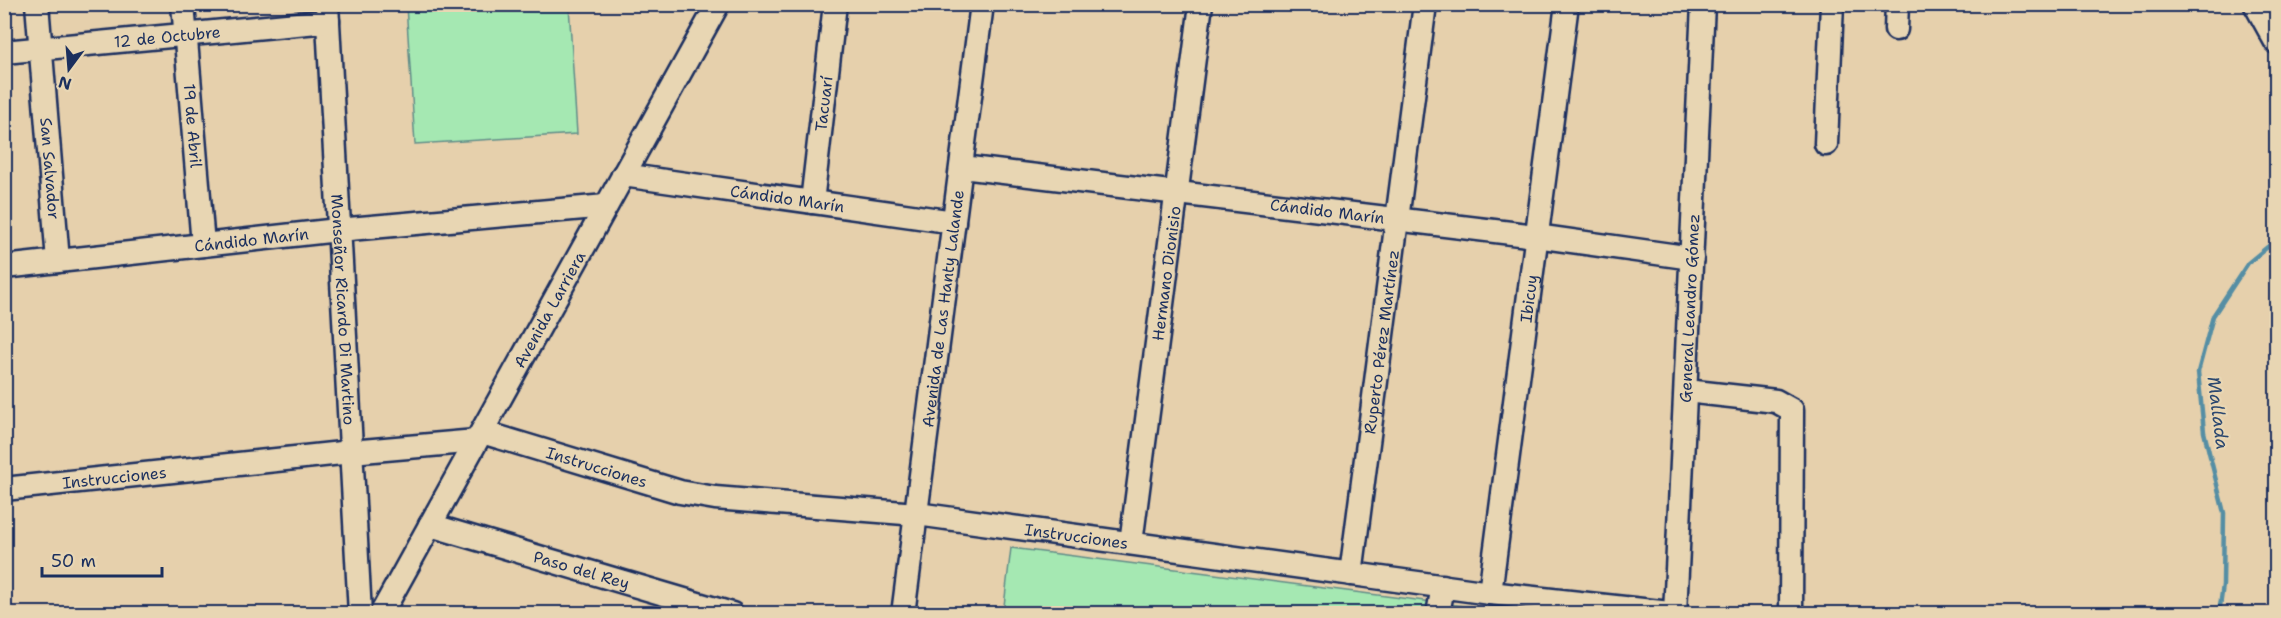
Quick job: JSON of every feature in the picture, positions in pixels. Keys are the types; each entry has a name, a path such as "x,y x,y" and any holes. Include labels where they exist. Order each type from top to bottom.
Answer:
{"street":[{"name":"San Salvador","path":"37,4 58,261"},
{"name":"19 de Abril","path":"183,4 203,245"},
{"name":"Avenida Larriera","path":"381,614 718,4"},
{"name":"Tacuarí","path":"812,202 835,4"},
{"name":"Avenida de Las Hanty Lalande","path":"903,614 982,4"},
{"name":"Hermano Dionisio","path":"1131,543 1201,4"},
{"name":"Ruperto Pérez Martínez","path":"1351,574 1425,4"},
{"name":"Ibicuy","path":"1490,593 1567,4"},
{"name":"General Leandro Gómez","path":"1676,613 1703,4"},
{"path":"1826,144 1832,4"},
{"path":"1896,30 1897,4"},
{"path":"2255,4 2277,42"},
{"name":"12 de Octubre","path":"4,52 185,34 327,13"},
{"name":"Monseñor Ricardo Di Martino","path":"327,13 360,614"},
{"name":"Cándido Marín","path":"962,167 1536,236 1692,258"},
{"name":"Cándido Marín","path":"623,176 954,222"},
{"name":"Cándido Marín","path":"4,267 338,230 606,206"},
{"path":"1686,391 1776,402 1792,410 1791,614"},
{"name":"Instrucciones","path":"4,489 479,437 680,492 715,498 917,514 1490,593 1676,613"},
{"name":"Paso del Rey","path":"430,525 687,607 732,614"},
{"path":"1438,614 1443,586"}],"green space":[{"path":"406,5 569,5 577,134 415,144"},
{"path":"1011,548 1518,613 1003,614"}],"waterway":[{"name":"Mallada","path":"2219,614 2223,585 2224,513 2204,432 2198,372 2213,316 2248,263 2276,240"}]}
